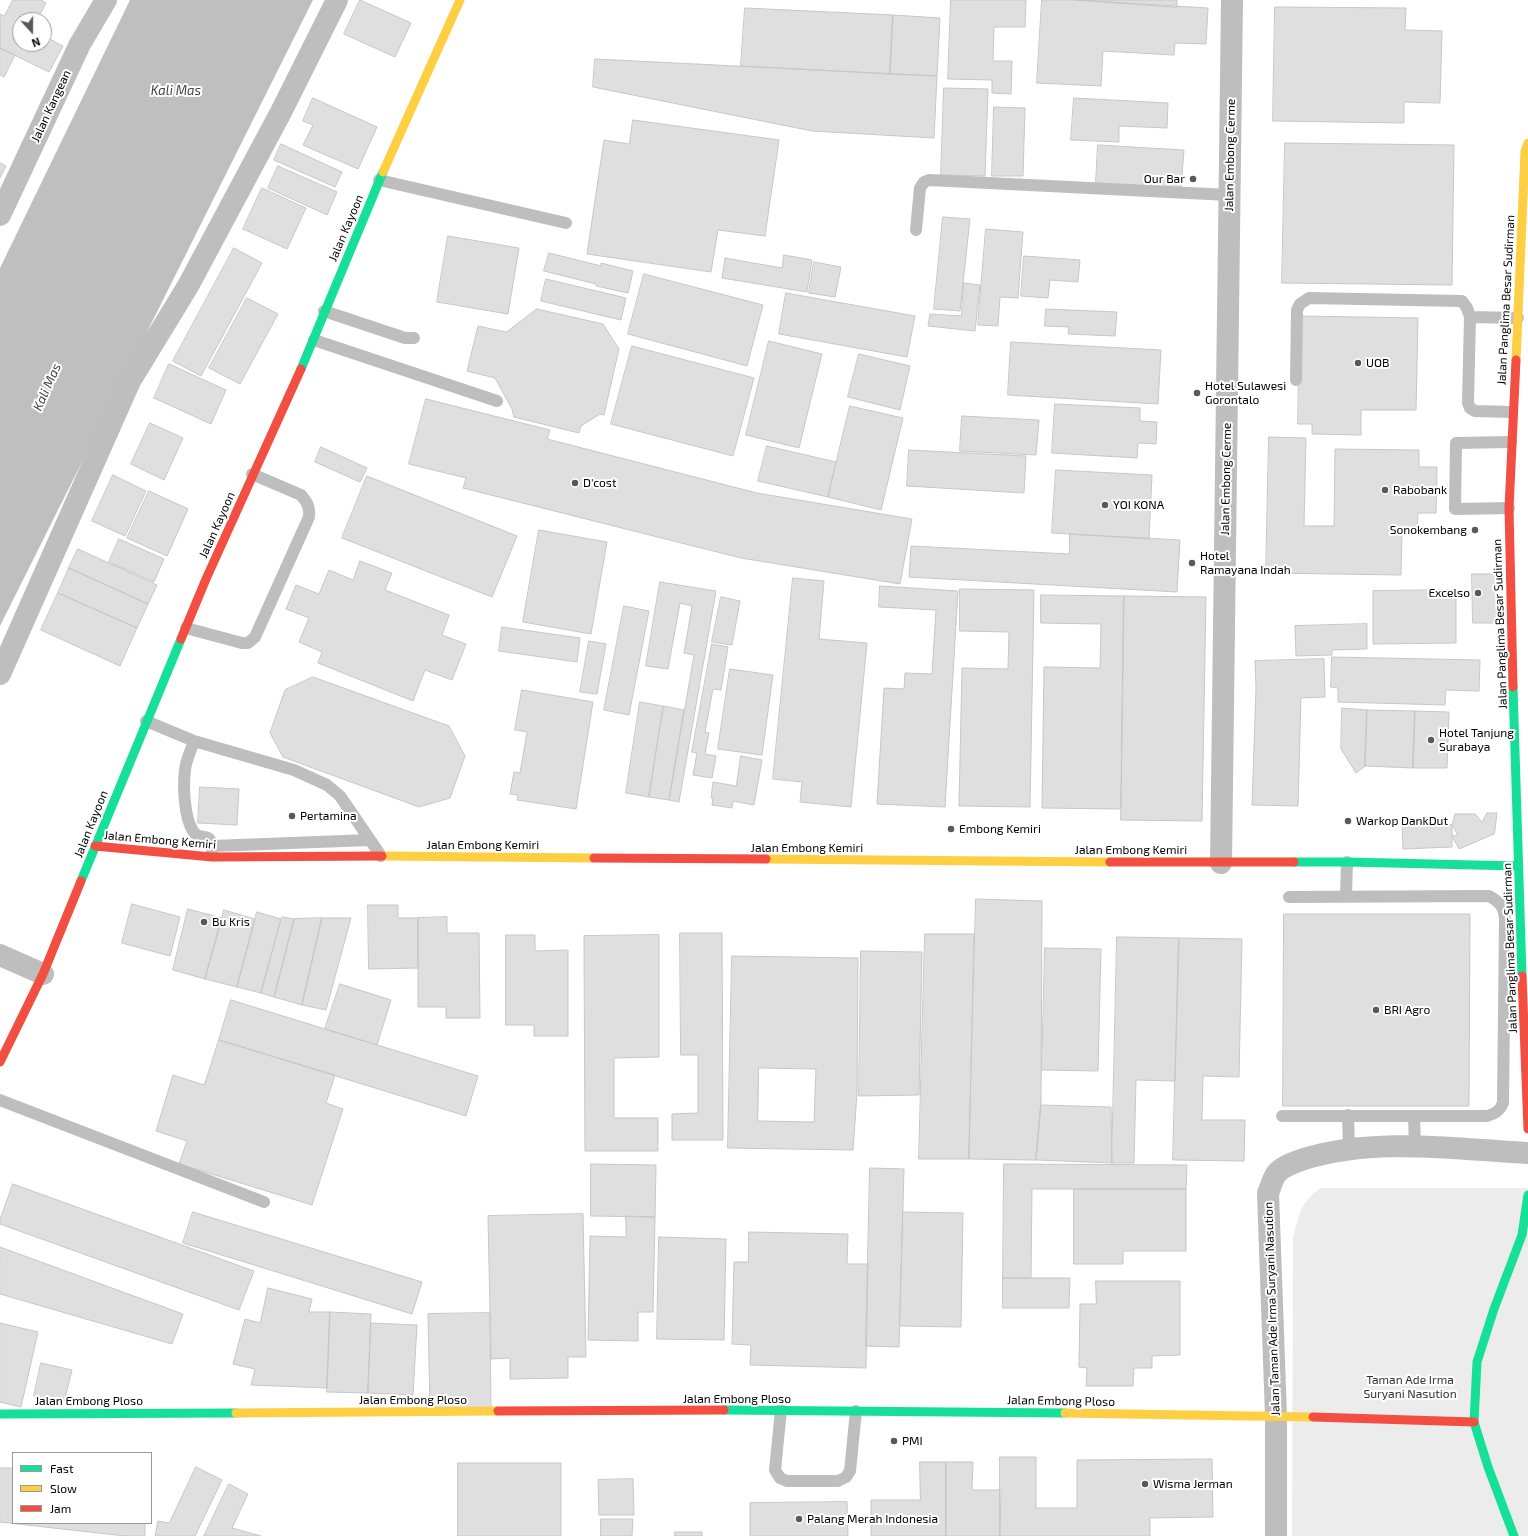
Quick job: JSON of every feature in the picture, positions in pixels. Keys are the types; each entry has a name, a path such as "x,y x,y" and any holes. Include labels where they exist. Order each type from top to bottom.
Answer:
{"street":[{"name":"Jalan Kangean","path":"0,215 80,44 106,0"},
{"path":"0,674 130,381 192,279 281,112 337,0"},
{"name":"Jalan Kayoon","path":"0,1062 43,974 146,721 252,474 314,340 324,311 379,180 460,0"},
{"name":"Jalan Embong Cerme","path":"1221,863 1232,0"},
{"name":"Jalan Panglima Besar Sudirman","path":"1527,148 1512,412 1509,508 1518,866 1528,1129"},
{"name":"Jalan Embong Kemiri","path":"95,846 212,852 381,856 1221,863 1347,862 1518,866"},
{"path":"0,955 43,974"},
{"name":"Jalan Taman Ade Irma Suryani Nasution","path":"1276,1536 1276,1416 1268,1193 1277,1173 1293,1162 1318,1154 1349,1148 1415,1146 1528,1153"},
{"path":"1514,1536 1488,1467 1474,1422 1477,1362 1494,1309 1522,1235 1528,1195"},
{"name":"Jalan Embong Ploso","path":"0,1414 781,1410 1276,1416 1474,1422"}],"lane":[{"path":"379,180 566,223"},
{"path":"916,230 920,188 924,182 929,180 1229,195"},
{"path":"1296,380 1297,310 1300,304 1309,298 1462,301 1467,308 1470,317 1468,403 1470,408 1475,412 1512,412"},
{"path":"324,311 405,338 414,338"},
{"path":"1470,317 1518,318"},
{"path":"314,340 497,401"},
{"path":"1509,508 1455,509 1456,443 1511,442"},
{"path":"186,628 242,643 248,643 251,641 255,637 309,517 310,509 301,495 252,474"},
{"path":"146,721 194,741 294,770 327,785 340,796 381,856"},
{"path":"194,741 185,769 186,813 196,834 211,840 212,852 370,840"},
{"path":"1346,896 1347,862"},
{"path":"1282,1116 1487,1116 1501,1110 1503,1103 1504,911 1498,901 1489,896 1289,896"},
{"path":"0,1100 264,1202"},
{"path":"1348,1115 1349,1148"},
{"path":"1414,1116 1415,1146"},
{"path":"781,1410 775,1470 780,1478 788,1481 838,1480 846,1477 850,1470 856,1411"}],"green space":[{"name":"Taman Ade Irma Suryani Nasution","path":"1320,1188 1528,1188 1528,1536 1292,1536 1293,1238 1301,1210 1308,1199"}],"water":[{"name":"Kali Mas","path":"130,0 313,0 0,626 0,268"}],"building":[{"path":"13,0 41,0 46,3 41,12 12,12 12,52 52,52 52,40 63,46 49,72 0,48 0,14 4,16"},
{"path":"360,0 411,23 395,57 344,34"},
{"path":"951,0 1026,0 1025,27 994,27 993,61 1012,61 1011,94 992,93 992,80 948,79"},
{"path":"1042,0 1076,0 1208,8 1206,44 1175,43 1174,55 1103,51 1101,86 1037,83"},
{"path":"1076,0 1177,0 1177,7"},
{"path":"1275,7 1406,8 1405,30 1442,31 1440,103 1404,102 1404,123 1273,121"},
{"path":"745,8 893,15 890,74 741,66"},
{"path":"893,15 940,18 937,76 890,74"},
{"path":"0,48 15,55 4,77 0,75"},
{"path":"595,59 937,76 934,138 812,131 593,87"},
{"path":"944,88 988,89 985,176 941,175"},
{"path":"313,98 377,127 358,169 303,145 313,125 303,121"},
{"path":"1074,98 1168,103 1167,128 1119,126 1119,142 1071,140"},
{"path":"994,107 1025,108 1023,176 992,176"},
{"path":"633,120 779,140 765,236 718,230 711,272 587,254 604,140 629,144"},
{"path":"1285,143 1454,145 1452,285 1282,283"},
{"path":"281,144 342,172 335,187 274,160"},
{"path":"1098,145 1184,150 1181,188 1096,183"},
{"path":"0,163 6,166 0,178"},
{"path":"278,166 337,192 327,215 268,188"},
{"path":"262,188 306,208 287,249 243,229"},
{"path":"943,217 970,219 960,311 934,309"},
{"path":"986,229 1023,232 1018,298 1000,297 998,326 978,325"},
{"path":"448,236 519,248 508,314 437,302"},
{"path":"234,248 262,263 201,376 173,361"},
{"path":"549,253 601,266 601,263 633,271 628,293 596,286 596,284 544,271"},
{"path":"784,255 812,260 807,292 722,278 725,258 782,268"},
{"path":"1024,256 1080,260 1078,282 1050,280 1048,298 1021,296"},
{"path":"814,262 841,267 835,297 809,293"},
{"path":"644,274 763,305 747,366 628,334"},
{"path":"546,279 626,298 621,320 541,301"},
{"path":"964,283 980,285 975,331 928,326 930,314 961,316"},
{"path":"786,293 915,316 907,357 779,334"},
{"path":"247,298 278,314 240,384 209,368"},
{"path":"537,309 603,324 619,349 604,415 600,414 581,426 579,433 514,417 512,409 495,378 467,371 478,326 506,332"},
{"path":"1046,309 1117,312 1115,336 1068,334 1069,327 1045,326"},
{"name":"UOB","path":"1300,316 1418,318 1416,410 1361,410 1361,435 1312,434 1312,424 1298,424"},
{"path":"769,341 822,354 799,448 746,435"},
{"path":"1011,342 1161,350 1158,404 1008,395"},
{"path":"632,346 754,378 733,456 611,424"},
{"path":"859,354 910,366 900,410 848,397"},
{"path":"169,364 226,390 211,424 154,398"},
{"path":"426,399 550,430 547,439 757,493 912,519 900,584 741,558 463,488 466,478 409,464"},
{"path":"1055,404 1140,408 1140,421 1157,422 1156,444 1138,443 1137,458 1052,453"},
{"path":"850,406 903,418 881,510 828,497"},
{"path":"962,416 1039,420 1036,455 960,451"},
{"path":"150,423 183,438 164,480 131,464"},
{"name":"Rabobank","path":"1269,437 1306,438 1304,526 1334,526 1335,449 1419,450 1419,467 1437,467 1436,513 1418,513 1417,534 1402,534 1401,575 1266,573"},
{"path":"767,446 836,462 828,497 758,481"},
{"path":"321,447 367,468 360,482 315,462"},
{"path":"909,450 1026,456 1024,493 907,486"},
{"path":"1056,470 1152,475 1149,539 1052,533"},
{"path":"113,475 146,491 125,536 92,521"},
{"path":"367,476 517,536 492,597 342,538"},
{"path":"149,491 188,509 167,556 127,538"},
{"path":"539,530 607,542 591,634 523,622"},
{"path":"1070,534 1180,540 1177,592 909,577 911,546 1069,554"},
{"path":"119,539 164,559 154,582 109,562"},
{"path":"78,549 157,585 148,604 69,568"},
{"path":"360,561 392,573 385,590 449,615 442,635 466,644 452,680 425,670 413,701 318,663 322,652 299,642 309,618 286,609 296,585 319,594 329,570 353,580"},
{"path":"69,568 148,604 137,628 58,593"},
{"path":"1472,574 1498,574 1499,623 1473,623"},
{"path":"793,578 824,581 819,639 867,643 851,807 800,802 802,782 773,779"},
{"path":"660,582 716,591 679,802 669,800 694,655 684,653 692,606 680,603 668,669 646,666"},
{"path":"880,586 958,591 945,807 877,804 884,688 904,689 905,673 932,674 936,610 879,607"},
{"path":"960,589 1034,590 1030,807 959,806 962,668 1008,669 1009,632 960,631"},
{"path":"1456,590 1456,643 1373,644 1373,591"},
{"path":"58,593 137,628 120,666 41,630"},
{"path":"1041,595 1124,596 1121,809 1042,808 1044,667 1100,668 1101,624 1041,623"},
{"path":"1124,596 1206,597 1202,821 1121,820"},
{"path":"721,597 740,601 732,645 712,642"},
{"path":"624,606 649,611 629,715 604,710"},
{"path":"1367,624 1367,649 1332,650 1332,655 1296,656 1295,626"},
{"path":"502,627 580,638 577,662 499,651"},
{"path":"589,641 606,644 597,694 580,692"},
{"path":"712,644 728,647 721,690 713,689 705,732 709,733 705,754 716,756 712,778 693,775 697,753 692,752"},
{"path":"1332,657 1480,660 1479,691 1446,690 1445,705 1338,702 1338,688 1331,687"},
{"path":"1324,659 1325,697 1301,698 1298,806 1252,805 1256,688 1255,661"},
{"path":"730,669 773,675 762,755 718,749"},
{"path":"313,677 449,726 465,756 450,798 419,807 283,757 270,733 285,690"},
{"path":"522,690 593,702 576,809 517,800 518,795 510,794 514,772 520,773 527,732 515,730"},
{"path":"640,702 663,706 649,797 626,793"},
{"path":"664,706 684,710 669,800 649,797"},
{"path":"1342,708 1367,710 1365,766 1356,773 1341,749"},
{"path":"1367,710 1415,711 1413,768 1365,766"},
{"name":"Hotel Tanjung Surabaya","path":"1415,711 1449,712 1447,768 1413,768"},
{"path":"741,756 762,760 754,805 733,801 732,808 712,805 713,798 711,798 713,782 736,786"},
{"path":"200,787 239,789 237,825 198,823"},
{"path":"1487,813 1497,813 1494,834 1459,849 1452,836 1458,835 1452,825 1455,814 1475,814 1482,822"},
{"path":"1452,825 1452,847 1403,849 1402,826"},
{"path":"976,899 1042,901 1041,1105 1036,1160 969,1159"},
{"path":"132,904 180,917 170,956 122,943"},
{"path":"368,905 398,905 398,918 418,918 418,968 369,969"},
{"path":"188,909 222,918 205,979 173,970"},
{"path":"224,910 255,919 237,987 205,979"},
{"path":"257,912 281,919 261,993 237,987"},
{"name":"BRI Agro","path":"1284,914 1470,914 1469,1106 1283,1106"},
{"path":"282,917 294,919 274,997 261,993"},
{"path":"447,917 447,933 479,933 480,1018 446,1018 446,1007 418,1007 418,918"},
{"path":"322,918 302,1005 274,997 294,919"},
{"path":"322,918 351,918 326,1010 302,1005"},
{"path":"680,933 722,933 723,1140 672,1140 672,1114 698,1113 698,1055 681,1055"},
{"path":"925,934 974,934 969,1159 919,1159"},
{"path":"506,935 535,935 535,951 568,950 568,1036 534,1036 534,1025 506,1025"},
{"path":"659,935 659,1057 614,1058 614,1118 658,1118 658,1151 585,1151 584,936"},
{"path":"1117,937 1179,938 1175,1081 1136,1080 1134,1163 1112,1163"},
{"path":"1179,938 1242,939 1239,1077 1203,1076 1202,1120 1245,1120 1244,1161 1173,1160"},
{"path":"1045,948 1101,949 1098,1071 1042,1070"},
{"path":"861,951 922,952 919,1095 859,1096"},
{"path":"732,956 858,958 857,1093 853,1150 728,1148","holes":["759,1068 816,1069 814,1122 758,1121"]},
{"path":"340,984 391,1000 377,1045 325,1029"},
{"path":"231,1000 478,1076 466,1116 219,1040"},
{"path":"219,1040 335,1075 326,1103 343,1109 312,1205 179,1164 187,1141 156,1131 173,1075 204,1085"},
{"path":"1041,1105 1111,1107 1112,1163 1036,1160"},
{"path":"591,1164 656,1165 655,1217 591,1216"},
{"path":"1004,1164 1187,1165 1186,1189 1032,1189 1031,1278 1003,1278"},
{"path":"870,1168 904,1169 899,1347 866,1346"},
{"path":"13,1184 254,1271 239,1310 0,1224 0,1220"},
{"path":"1074,1189 1186,1189 1186,1251 1123,1251 1123,1264 1074,1264"},
{"path":"193,1212 422,1282 412,1314 183,1243"},
{"path":"903,1212 963,1213 961,1327 900,1326"},
{"path":"583,1214 586,1357 568,1357 568,1378 510,1379 510,1358 491,1359 488,1216"},
{"path":"626,1216 655,1217 653,1312 638,1312 638,1341 588,1340 590,1236 626,1237"},
{"path":"749,1232 848,1234 847,1264 868,1264 866,1368 750,1365 751,1345 732,1344 734,1262 748,1262"},
{"path":"659,1237 726,1239 724,1340 657,1339"},
{"path":"0,1247 183,1314 172,1344 0,1294"},
{"path":"1003,1278 1070,1278 1069,1308 1003,1308"},
{"path":"1096,1281 1180,1281 1180,1355 1152,1356 1152,1368 1134,1368 1133,1386 1086,1386 1087,1368 1079,1367 1080,1304 1096,1304"},
{"path":"268,1288 312,1299 309,1312 330,1312 327,1388 251,1385 255,1369 233,1364 245,1319 260,1323"},
{"path":"330,1312 371,1314 368,1393 327,1392"},
{"path":"490,1313 491,1408 430,1409 428,1314"},
{"path":"0,1323 38,1332 21,1407 0,1402"},
{"path":"371,1323 417,1325 413,1395 368,1393"},
{"path":"41,1363 72,1370 64,1402 34,1396"},
{"name":"Wisma Jerman","path":"1000,1457 1036,1457 1036,1508 1077,1508 1077,1460 1212,1459 1213,1517 1150,1518 1150,1536 1000,1536"},
{"path":"920,1462 946,1462 946,1536 871,1536 871,1500 920,1500"},
{"path":"946,1462 973,1462 972,1490 1001,1490 1000,1536 946,1536"},
{"path":"458,1463 561,1463 561,1536 458,1536"},
{"path":"196,1467 222,1480 195,1536 155,1536 158,1521 169,1523"},
{"path":"0,1468 12,1468 12,1523 0,1522"},
{"path":"633,1479 634,1515 599,1515 598,1480"},
{"path":"229,1484 248,1494 232,1528 261,1536 204,1536"},
{"name":"Palang Merah Indonesia","path":"847,1502 848,1536 750,1536 750,1503"},
{"path":"601,1519 633,1519 632,1536 601,1536"},
{"path":"18,1524 145,1524 145,1536 125,1536"},
{"path":"675,1532 702,1532 702,1536 675,1536"}],"traffic: fast":[{"path":"301,369 383,172"},
{"path":"81,881 181,639"},
{"path":"1513,687 1522,976"},
{"path":"1294,862 1518,866"},
{"path":"1514,1536 1488,1467 1474,1422 1477,1362 1494,1309 1522,1235 1528,1195"},
{"path":"724,1410 1065,1413"},
{"path":"0,1414 236,1413"}],"traffic: slow":[{"path":"383,172 460,0"},
{"path":"1516,360 1525,151 1528,143"},
{"path":"382,856 594,858"},
{"path":"766,859 1110,862"},
{"path":"236,1413 498,1411"},
{"path":"1065,1413 1313,1417"}],"traffic: jam":[{"path":"1513,687 1509,508 1516,360"},
{"path":"181,639 206,579 301,369"},
{"path":"95,846 212,857 382,856"},
{"path":"594,858 766,859"},
{"path":"1110,862 1294,862"},
{"path":"0,1062 43,974 81,881"},
{"path":"1522,976 1528,1129"},
{"path":"498,1411 724,1410"},
{"path":"1313,1417 1474,1422"}],"place":[{"name":"Our Bar","path":"1193,179"},
{"name":"UOB","path":"1358,363"},
{"name":"Hotel Sulawesi Gorontalo","path":"1197,393"},
{"name":"D'cost","path":"575,483"},
{"name":"Rabobank","path":"1385,490"},
{"name":"YOI KONA","path":"1105,505"},
{"name":"Sonokembang","path":"1475,530"},
{"name":"Hotel Ramayana Indah","path":"1192,563"},
{"name":"Excelso","path":"1478,593"},
{"name":"Hotel Tanjung Surabaya","path":"1431,740"},
{"name":"Pertamina","path":"292,816"},
{"name":"Warkop DankDut","path":"1348,821"},
{"name":"Embong Kemiri","path":"951,829"},
{"name":"Bu Kris","path":"204,922"},
{"name":"BRI Agro","path":"1376,1010"},
{"name":"PMI","path":"894,1441"},
{"name":"Wisma Jerman","path":"1145,1484"},
{"name":"Palang Merah Indonesia","path":"799,1519"}]}
